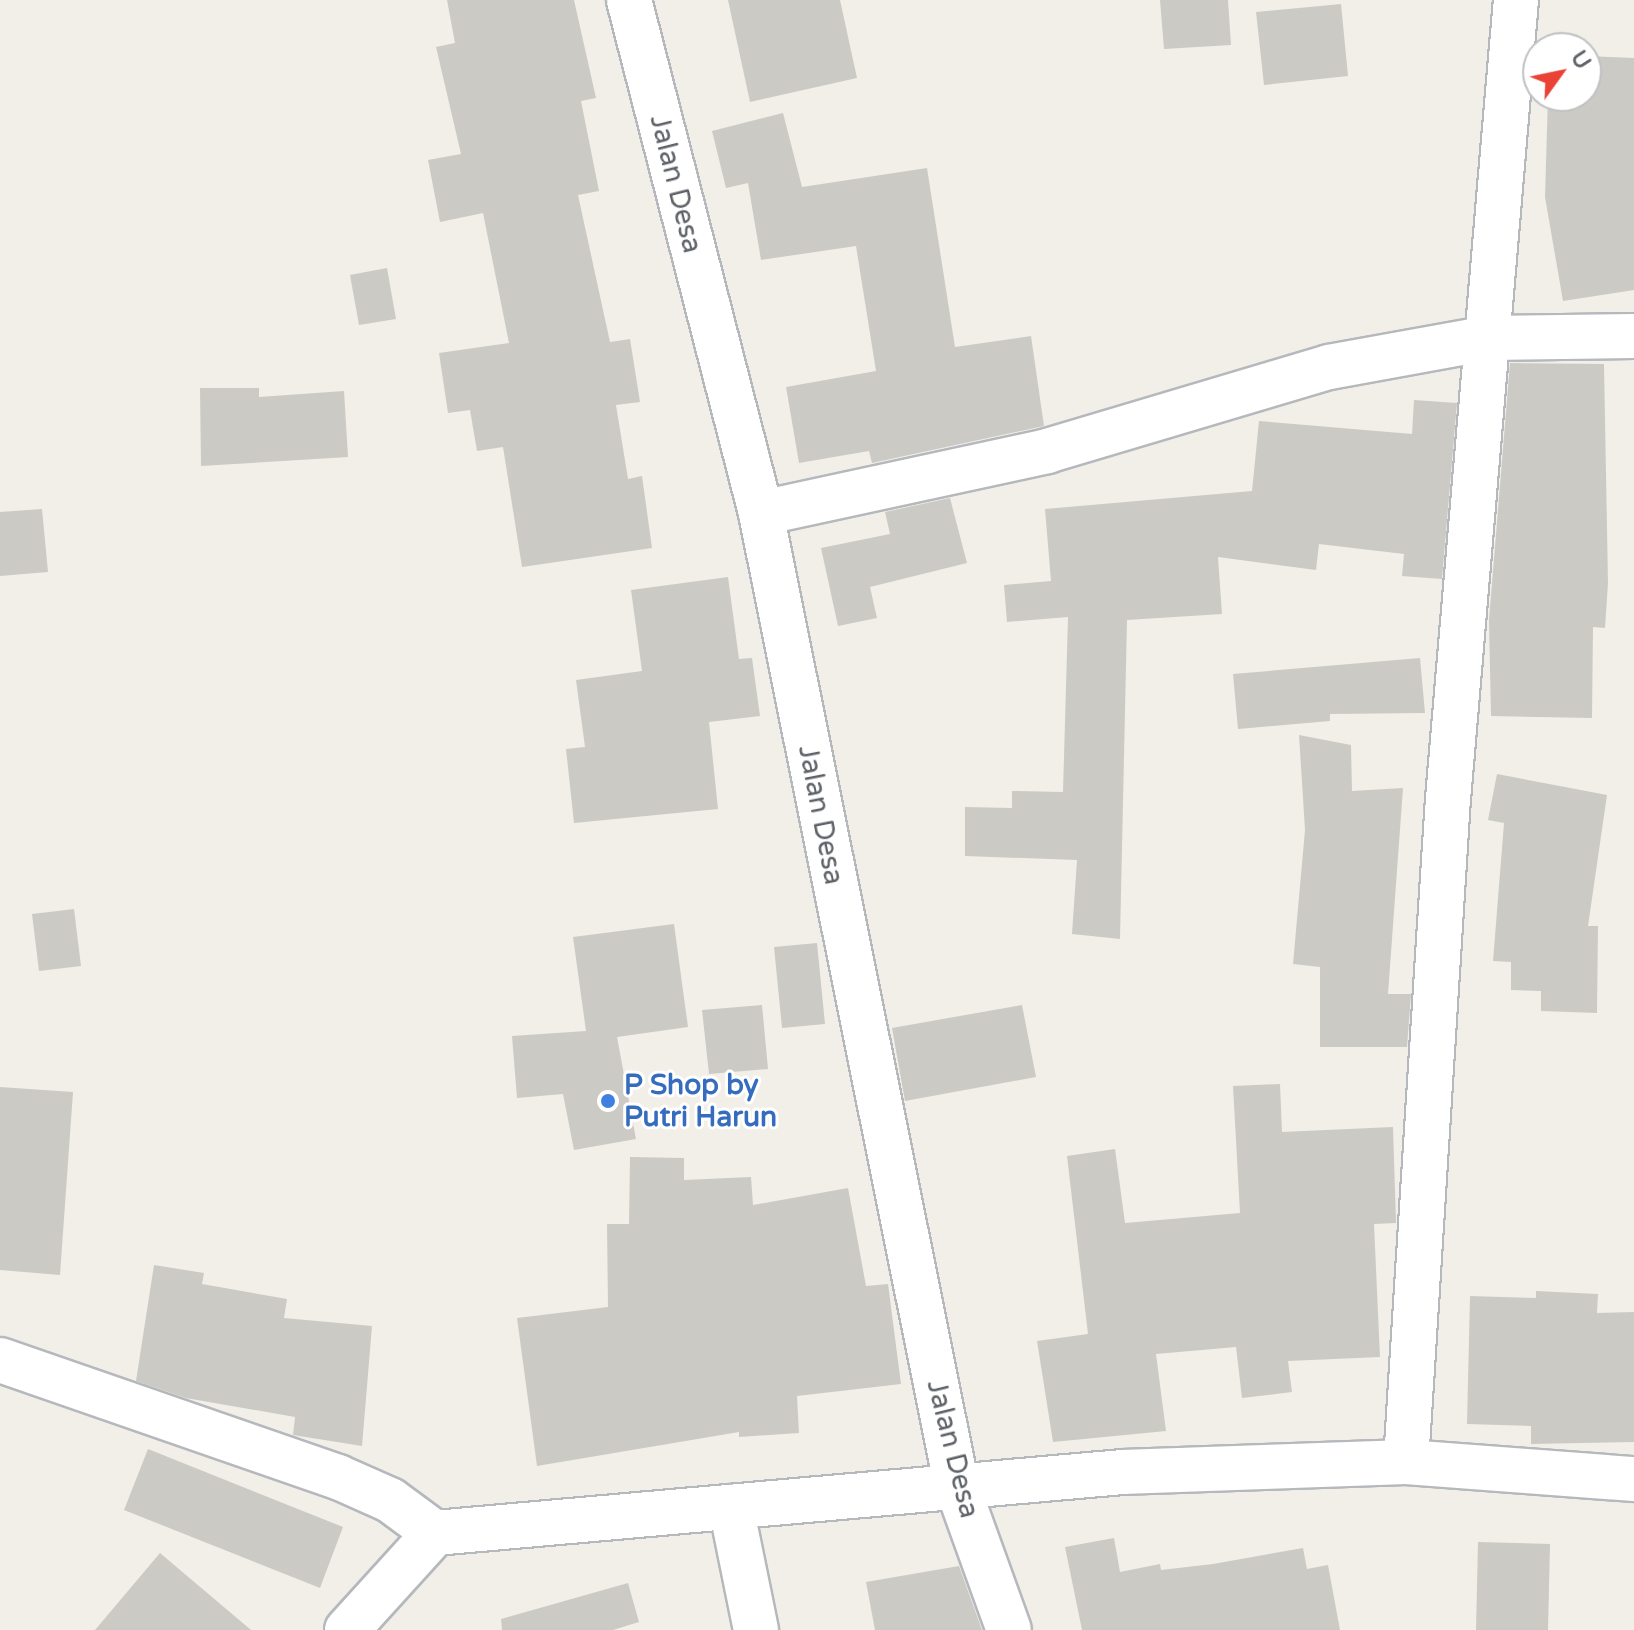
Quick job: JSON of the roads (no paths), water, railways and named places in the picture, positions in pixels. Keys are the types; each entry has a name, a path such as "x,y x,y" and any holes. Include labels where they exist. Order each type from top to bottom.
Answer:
{"street":[{"name":"Jalan Desa","path":"629,0 761,513 956,1483 1009,1630"},
{"path":"1406,1462 1447,815 1516,0"},
{"path":"761,513 1047,451 1329,367 1489,338 1634,336"},
{"path":"0,1360 338,1477 390,1500 435,1533"},
{"path":"347,1630 435,1533 653,1509 731,1507 956,1483 1406,1462 1634,1479"},
{"path":"731,1507 756,1630"}],"place":[{"name":"P Shop by Putri Harun","path":"608,1101"}]}
